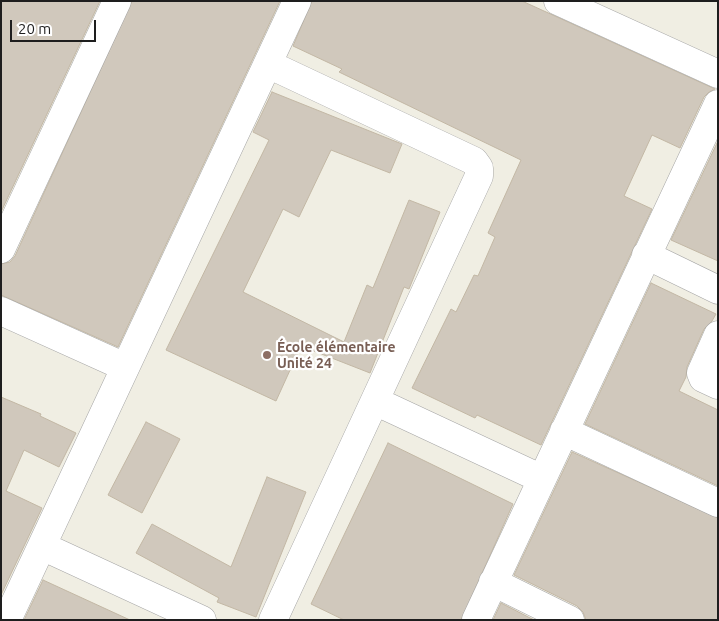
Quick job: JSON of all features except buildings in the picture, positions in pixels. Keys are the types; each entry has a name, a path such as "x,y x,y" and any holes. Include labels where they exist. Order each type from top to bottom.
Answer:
{"street":[{"path":"1,249 117,1"},
{"path":"7,620 297,1"},
{"path":"558,1 718,74"},
{"path":"268,64 474,161 479,168 479,176 273,620"},
{"path":"476,620 718,104"},
{"path":"646,255 718,290"},
{"path":"1,310 125,367"},
{"path":"718,334 701,373 702,378 718,386"},
{"path":"375,401 542,479"},
{"path":"564,432 718,503"},
{"path":"42,546 202,620"},
{"path":"493,582 570,620"}],"place":[{"name":"École élémentaire Unité 24","path":"267,355"}]}
